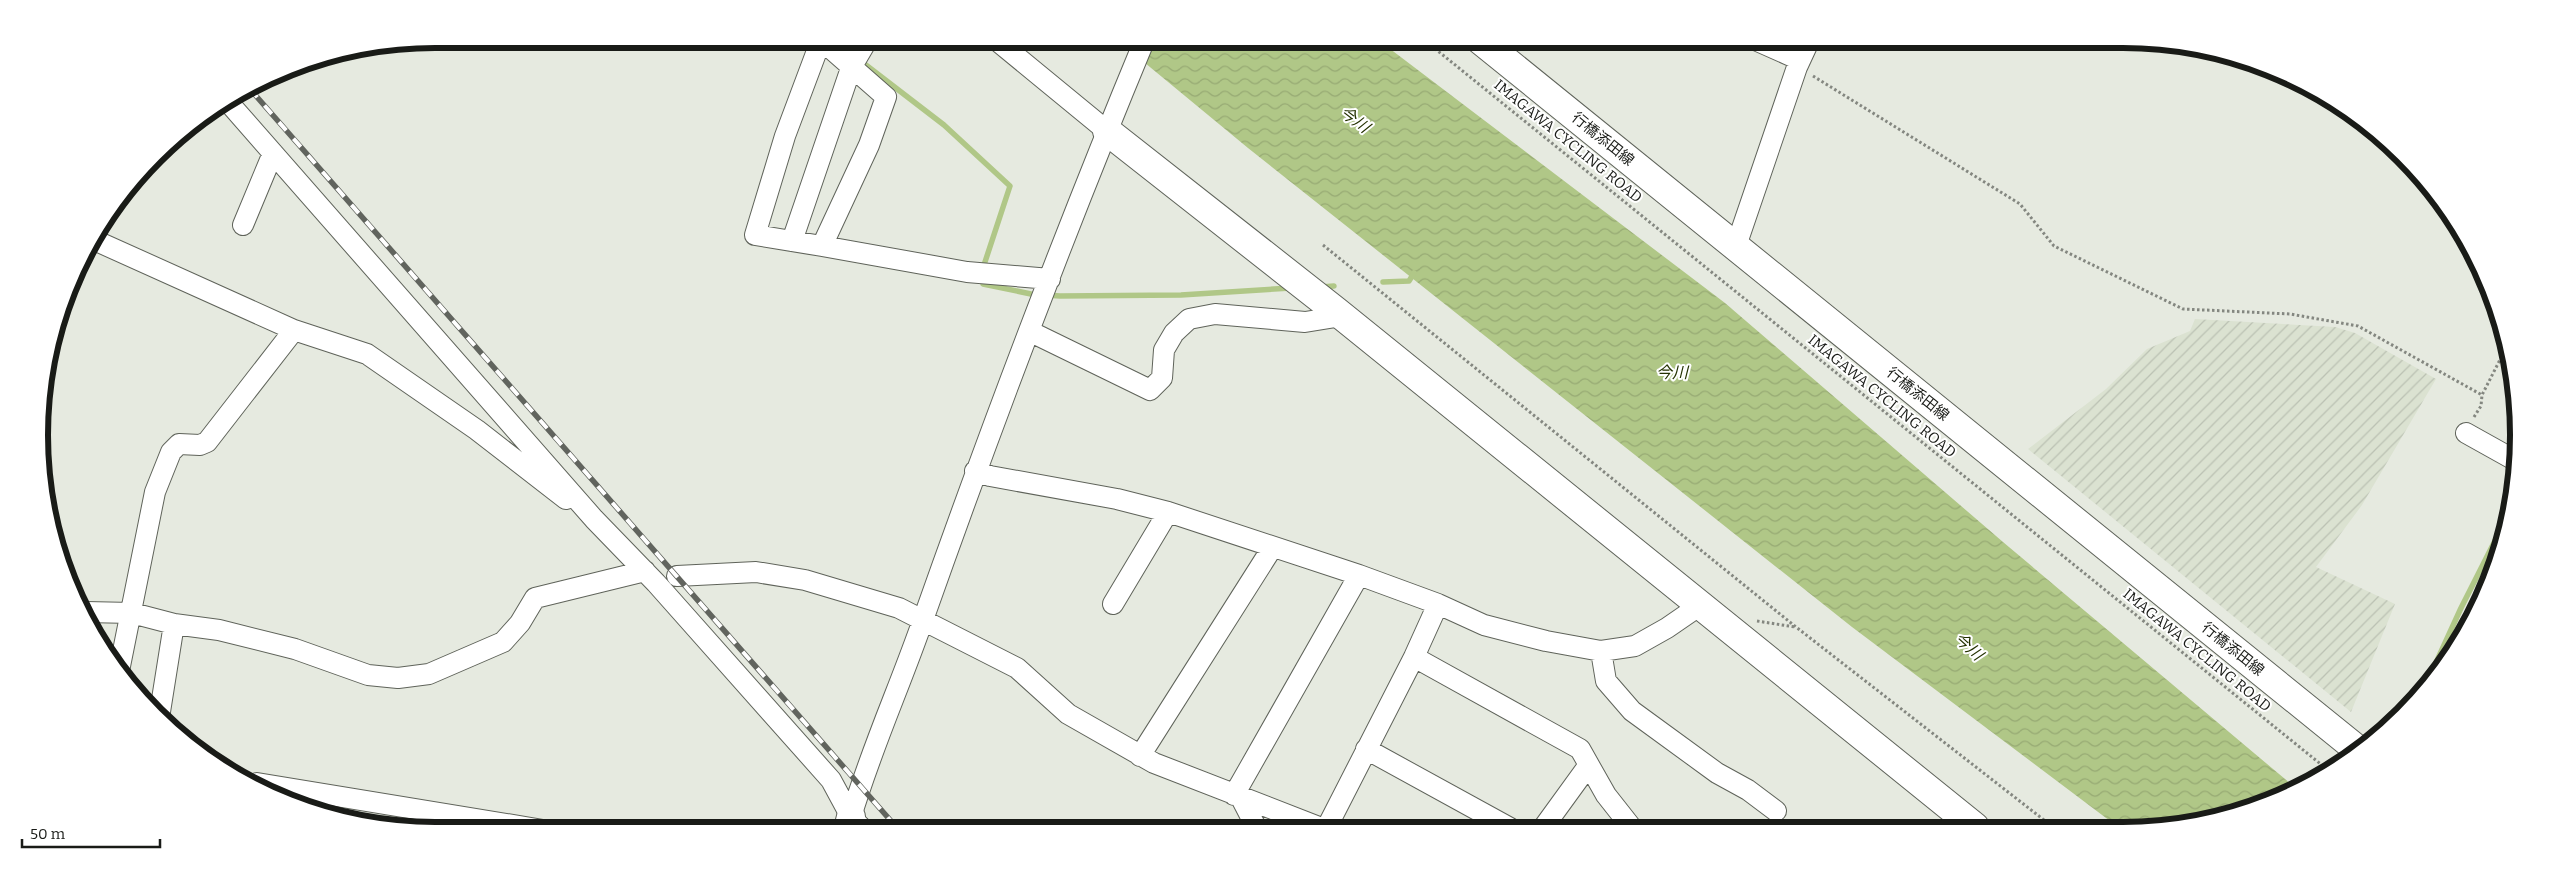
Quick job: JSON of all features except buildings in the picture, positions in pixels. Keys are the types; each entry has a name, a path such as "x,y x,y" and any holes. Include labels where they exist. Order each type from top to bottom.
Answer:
{"main road":[{"name":"行橋添田線","path":"1490,48 2353,746"},
{"path":"1111,122 1290,274 1969,822"}],"street":[{"path":"818,48 785,136 755,235 967,272 1049,281"},
{"path":"822,246 869,145 886,97 830,48"},
{"path":"792,241 851,68 863,48"},
{"path":"1008,48 1111,122"},
{"path":"854,822 860,787 924,620 975,471 1141,48"},
{"path":"1769,48 1798,64"},
{"path":"1736,246 1798,64 1806,48"},
{"path":"231,105 594,519 645,572 831,780 852,822"},
{"path":"242,225 273,154"},
{"path":"98,242 294,330 367,354 477,430 533,476 594,519"},
{"path":"1030,331 1150,390 1162,378 1164,350 1174,333 1189,319 1214,314 1305,322 1339,313"},
{"path":"121,662 156,492 171,452 179,444 200,445 207,442 294,330"},
{"path":"2466,433 2510,458"},
{"path":"975,471 1117,499 1168,512 1264,543 1272,548 1359,575 1438,604 1499,630 1601,651 1635,646 1667,628 1699,606"},
{"path":"1113,604 1168,512"},
{"path":"1140,756 1272,548"},
{"path":"90,612 132,613 174,624 219,630 295,649 368,675 398,678 428,674 504,642 520,623 535,598 645,572"},
{"path":"678,576 756,572 805,580 899,608 1017,668 1068,714 1140,756 1237,797 1308,822"},
{"path":"1237,797 1359,575"},
{"path":"1328,822 1414,658 1438,604"},
{"path":"161,708 174,624"},
{"path":"1601,651 1606,681 1632,711 1718,773 1748,790 1776,811"},
{"path":"1414,658 1580,749 1606,795 1627,822"},
{"path":"1366,749 1499,822"},
{"path":"1547,822 1588,766"},
{"path":"271,786 475,822"},
{"path":"1237,797 1253,822"}],"path":[{"name":"IMAGAWA CYCLING ROAD","path":"1434,48 2323,766"},
{"path":"1798,64 2020,204 2054,246 2183,309 2290,314 2358,326 2482,395"},
{"path":"1323,245 1788,620 2047,822"},
{"path":"2466,433 2481,406 2482,395 2502,355"}],"shaded area":[{"path":"2195,319 2335,327 2355,333 2436,379 2362,505 2316,567 2395,604 2351,712 2028,449 2106,389 2147,349 2190,331"}],"water":[{"name":"今川","path":"1127,48 1389,48 1725,303 2003,542 2291,784 2248,801 2199,814 2149,821 2111,822 1852,627 1248,148"}],"waterway":[{"path":"846,48 849,51"},
{"path":"862,62 944,125 1010,186 984,265"},
{"path":"1383,282 1409,281 1414,273"},
{"path":"983,284 1031,294 1060,296 1181,295 1291,288"},
{"path":"1321,287 1334,286"},
{"path":"2436,663 2496,539"}],"railway":[{"path":"253,92 892,822"}]}
